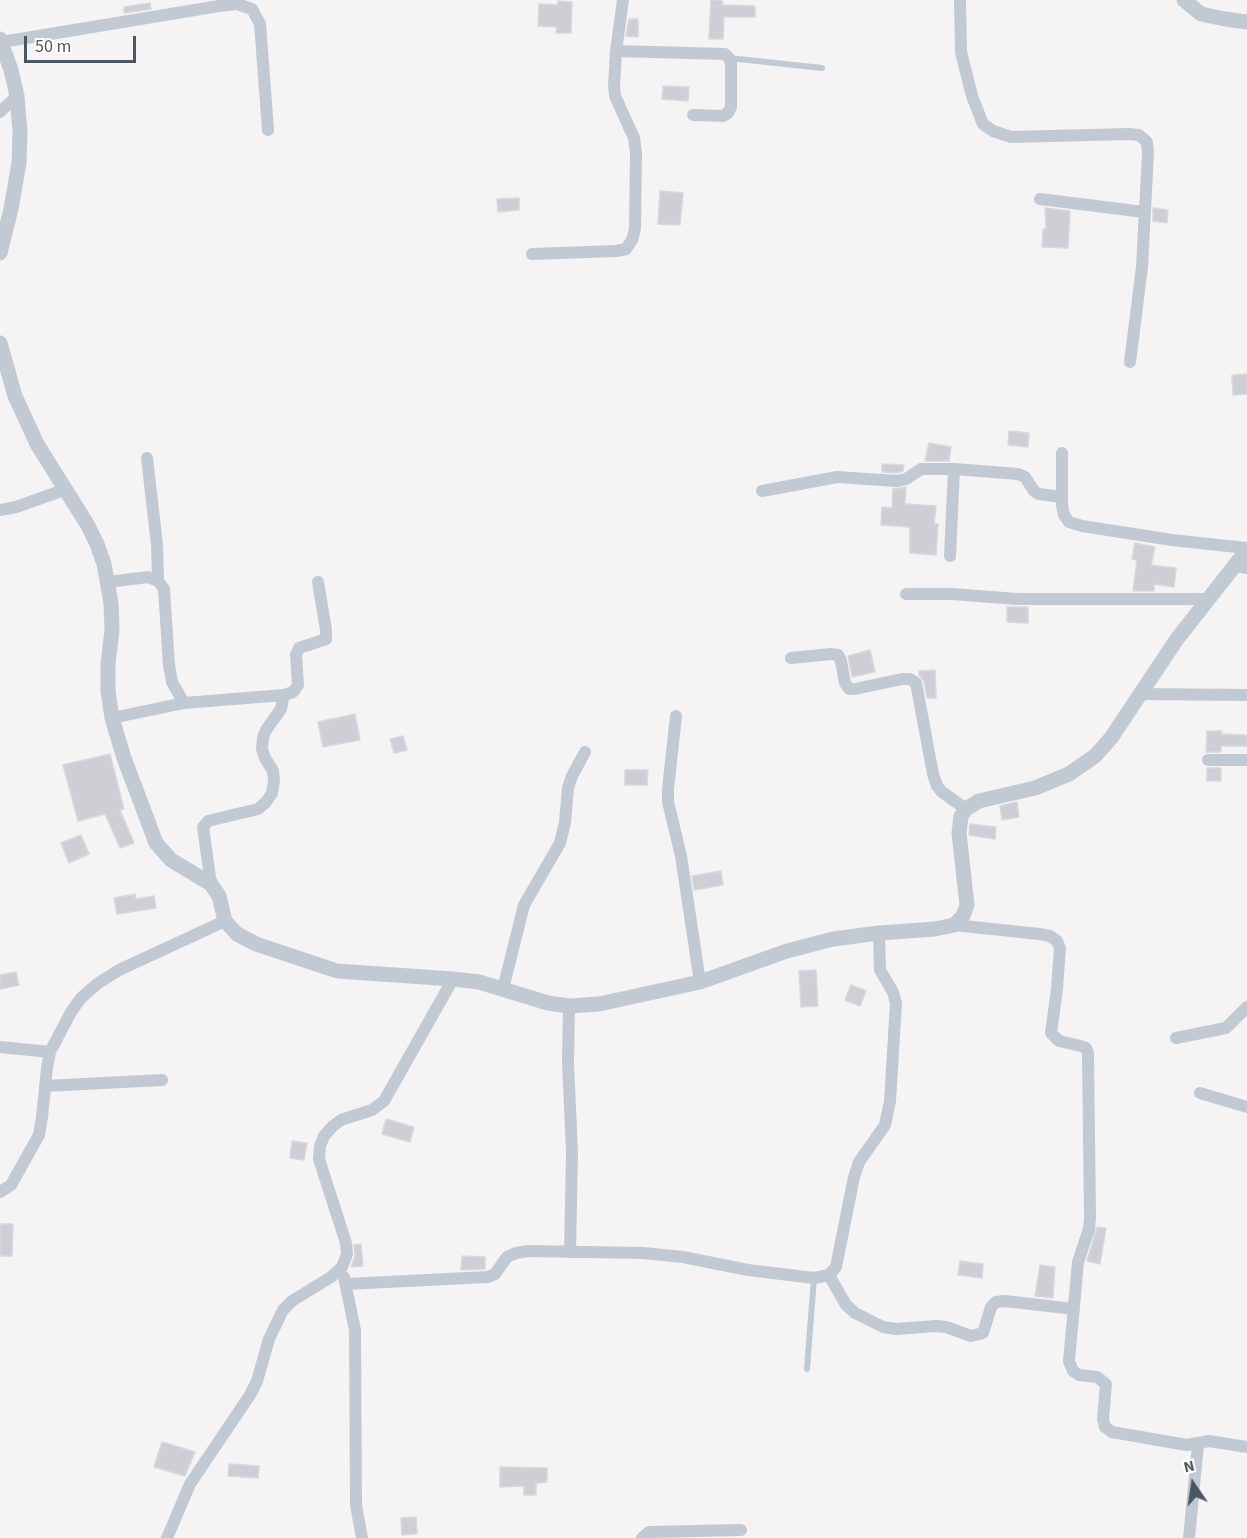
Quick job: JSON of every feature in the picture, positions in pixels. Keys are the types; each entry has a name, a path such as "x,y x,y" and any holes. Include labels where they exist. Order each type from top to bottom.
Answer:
{"street":[{"path":"532,254 616,252 626,249 632,240 635,229 636,152 634,138 615,96 615,51 623,0"},
{"path":"960,0 961,52 972,96 983,124 993,131 1011,137 1139,135 1146,142 1148,153 1142,267 1130,362"},
{"path":"1184,0 1201,14 1247,22"},
{"path":"0,253 19,163 20,132 17,96 1,40 237,4 252,9 260,24 268,130"},
{"path":"615,51 725,54 732,64 731,107 728,113 723,116 693,115"},
{"path":"0,112 17,96"},
{"path":"1040,199 1144,212"},
{"path":"1,352 15,396 37,444 97,544 108,582 112,630 108,690 112,718 145,818 156,843 171,860 212,884"},
{"path":"954,925 963,916 967,905 959,833 961,816 966,809 979,801 1035,788 1069,774 1095,756 1111,738 1177,639 1208,599 1241,567 1247,549 1172,540 1069,522 1064,515 1062,496 1062,453"},
{"path":"147,458 157,545 158,581"},
{"path":"762,491 837,477 897,481 906,479 921,469 954,469 1018,474 1025,477 1039,494 1062,496"},
{"path":"950,556 954,469"},
{"path":"0,510 64,490"},
{"path":"108,582 148,577 158,581 164,589 169,665 172,682 184,703"},
{"path":"112,718 184,703 284,695 293,692 298,685 296,655 299,648 326,639 318,582"},
{"path":"906,594 952,594 1017,599 1208,599"},
{"path":"791,658 837,655 841,661 845,683 849,688 855,689 902,679 910,679 916,683 937,786 966,809"},
{"path":"1139,694 1247,695"},
{"path":"284,695 281,709 262,738 262,749 273,771 272,793 258,809 208,821 203,827 212,884 219,896 225,921 237,934 256,944 337,971 479,982 521,996 569,1006 599,1004 700,982 799,948 833,939 954,925 1050,936 1057,940 1060,948 1058,989 1051,1033 1059,1041 1086,1048 1089,1061 1090,1217 1089,1229 1078,1262 1070,1366 1072,1371 1079,1375 1097,1377 1106,1384 1102,1419 1105,1428 1112,1432 1187,1445 1209,1441 1247,1447"},
{"path":"676,716 668,802 681,856 700,982"},
{"path":"503,989 524,905 560,843 565,822 568,788 585,752"},
{"path":"1208,760 1247,760"},
{"path":"0,1192 11,1185 39,1135 50,1052 70,1012 81,998 119,970 225,921"},
{"path":"346,1284 488,1278 495,1274 507,1257 516,1253 643,1253 683,1257 748,1270 814,1278 829,1275 836,1267 859,1162 881,1133 890,1101 896,1003 893,992 880,970 879,933"},
{"path":"167,1538 190,1484 250,1395 269,1339 283,1310 292,1301 331,1277 342,1267 347,1254 346,1243 319,1159 320,1146 333,1126 341,1120 372,1110 384,1101 453,979"},
{"path":"569,1006 568,1062 572,1152 570,1252"},
{"path":"1176,1038 1226,1028 1247,1007"},
{"path":"0,1047 50,1052"},
{"path":"45,1086 162,1080"},
{"path":"1200,1094 1247,1107"},
{"path":"342,1267 355,1330 356,1505 362,1538"},
{"path":"829,1275 846,1305 855,1313 883,1327 896,1329 936,1326 971,1336 983,1333 991,1306 996,1302 1005,1301 1074,1310"},
{"path":"1189,1538 1198,1444"},
{"path":"642,1538 650,1532 741,1530"}],"lane":[{"path":"729,58 822,68"},
{"path":"807,1369 814,1278"}],"building":[{"path":"711,0 722,0 723,5 755,6 755,17 724,17 723,39 709,39"},
{"path":"558,1 572,2 571,33 556,33 557,27 538,26 539,4 558,5"},
{"path":"150,3 151,9 124,13 124,7"},
{"path":"629,19 638,19 638,37 626,36"},
{"path":"663,86 689,87 688,101 662,99"},
{"path":"660,191 683,193 680,225 658,224"},
{"path":"519,198 519,210 498,212 497,199"},
{"path":"1045,208 1070,211 1068,248 1042,247 1043,229 1046,229"},
{"path":"1153,208 1168,210 1167,223 1153,221"},
{"path":"1247,374 1247,394 1233,395 1232,375"},
{"path":"1009,431 1029,433 1028,447 1008,445"},
{"path":"929,443 951,447 949,461 925,461"},
{"path":"882,464 904,465 903,471 882,472"},
{"path":"906,487 905,504 936,506 934,524 938,524 936,555 910,553 910,527 881,525 882,507 892,508 893,489"},
{"path":"1135,543 1155,547 1151,565 1176,568 1174,587 1154,584 1154,591 1133,591 1137,560 1132,559"},
{"path":"1007,607 1028,607 1028,623 1007,622"},
{"path":"870,650 875,672 852,677 848,656"},
{"path":"935,670 936,698 927,698 924,681 919,671"},
{"path":"355,714 360,740 323,747 318,722"},
{"path":"1207,731 1247,735 1247,746 1221,746 1221,752 1206,752"},
{"path":"403,736 407,750 394,753 390,739"},
{"path":"110,754 124,809 120,810 134,843 120,848 105,814 78,821 63,765"},
{"path":"1207,768 1221,768 1221,781 1207,781"},
{"path":"625,770 648,770 647,785 625,785"},
{"path":"1017,802 1019,817 1002,820 1000,806"},
{"path":"970,824 996,827 995,839 969,835"},
{"path":"81,835 89,854 69,863 61,843"},
{"path":"721,871 723,885 694,890 692,876"},
{"path":"135,894 136,899 154,896 156,908 117,914 114,898"},
{"path":"816,970 818,1006 801,1007 799,971"},
{"path":"16,972 19,985 0,989 0,975"},
{"path":"851,985 866,991 860,1006 845,1000"},
{"path":"386,1119 414,1127 410,1142 382,1134"},
{"path":"292,1141 307,1143 304,1160 290,1158"},
{"path":"0,1224 13,1224 12,1256 0,1256"},
{"path":"1097,1227 1106,1228 1100,1264 1087,1261"},
{"path":"361,1244 363,1266 351,1267 355,1256 354,1245"},
{"path":"462,1256 485,1257 485,1269 461,1270"},
{"path":"960,1261 983,1264 982,1278 958,1275"},
{"path":"1040,1265 1055,1267 1053,1298 1035,1296"},
{"path":"162,1442 195,1452 185,1476 154,1467"},
{"path":"229,1464 259,1466 258,1478 228,1476"},
{"path":"500,1467 547,1468 547,1482 536,1483 536,1495 524,1495 524,1486 500,1487"},
{"path":"416,1517 417,1534 402,1535 401,1518"}]}
